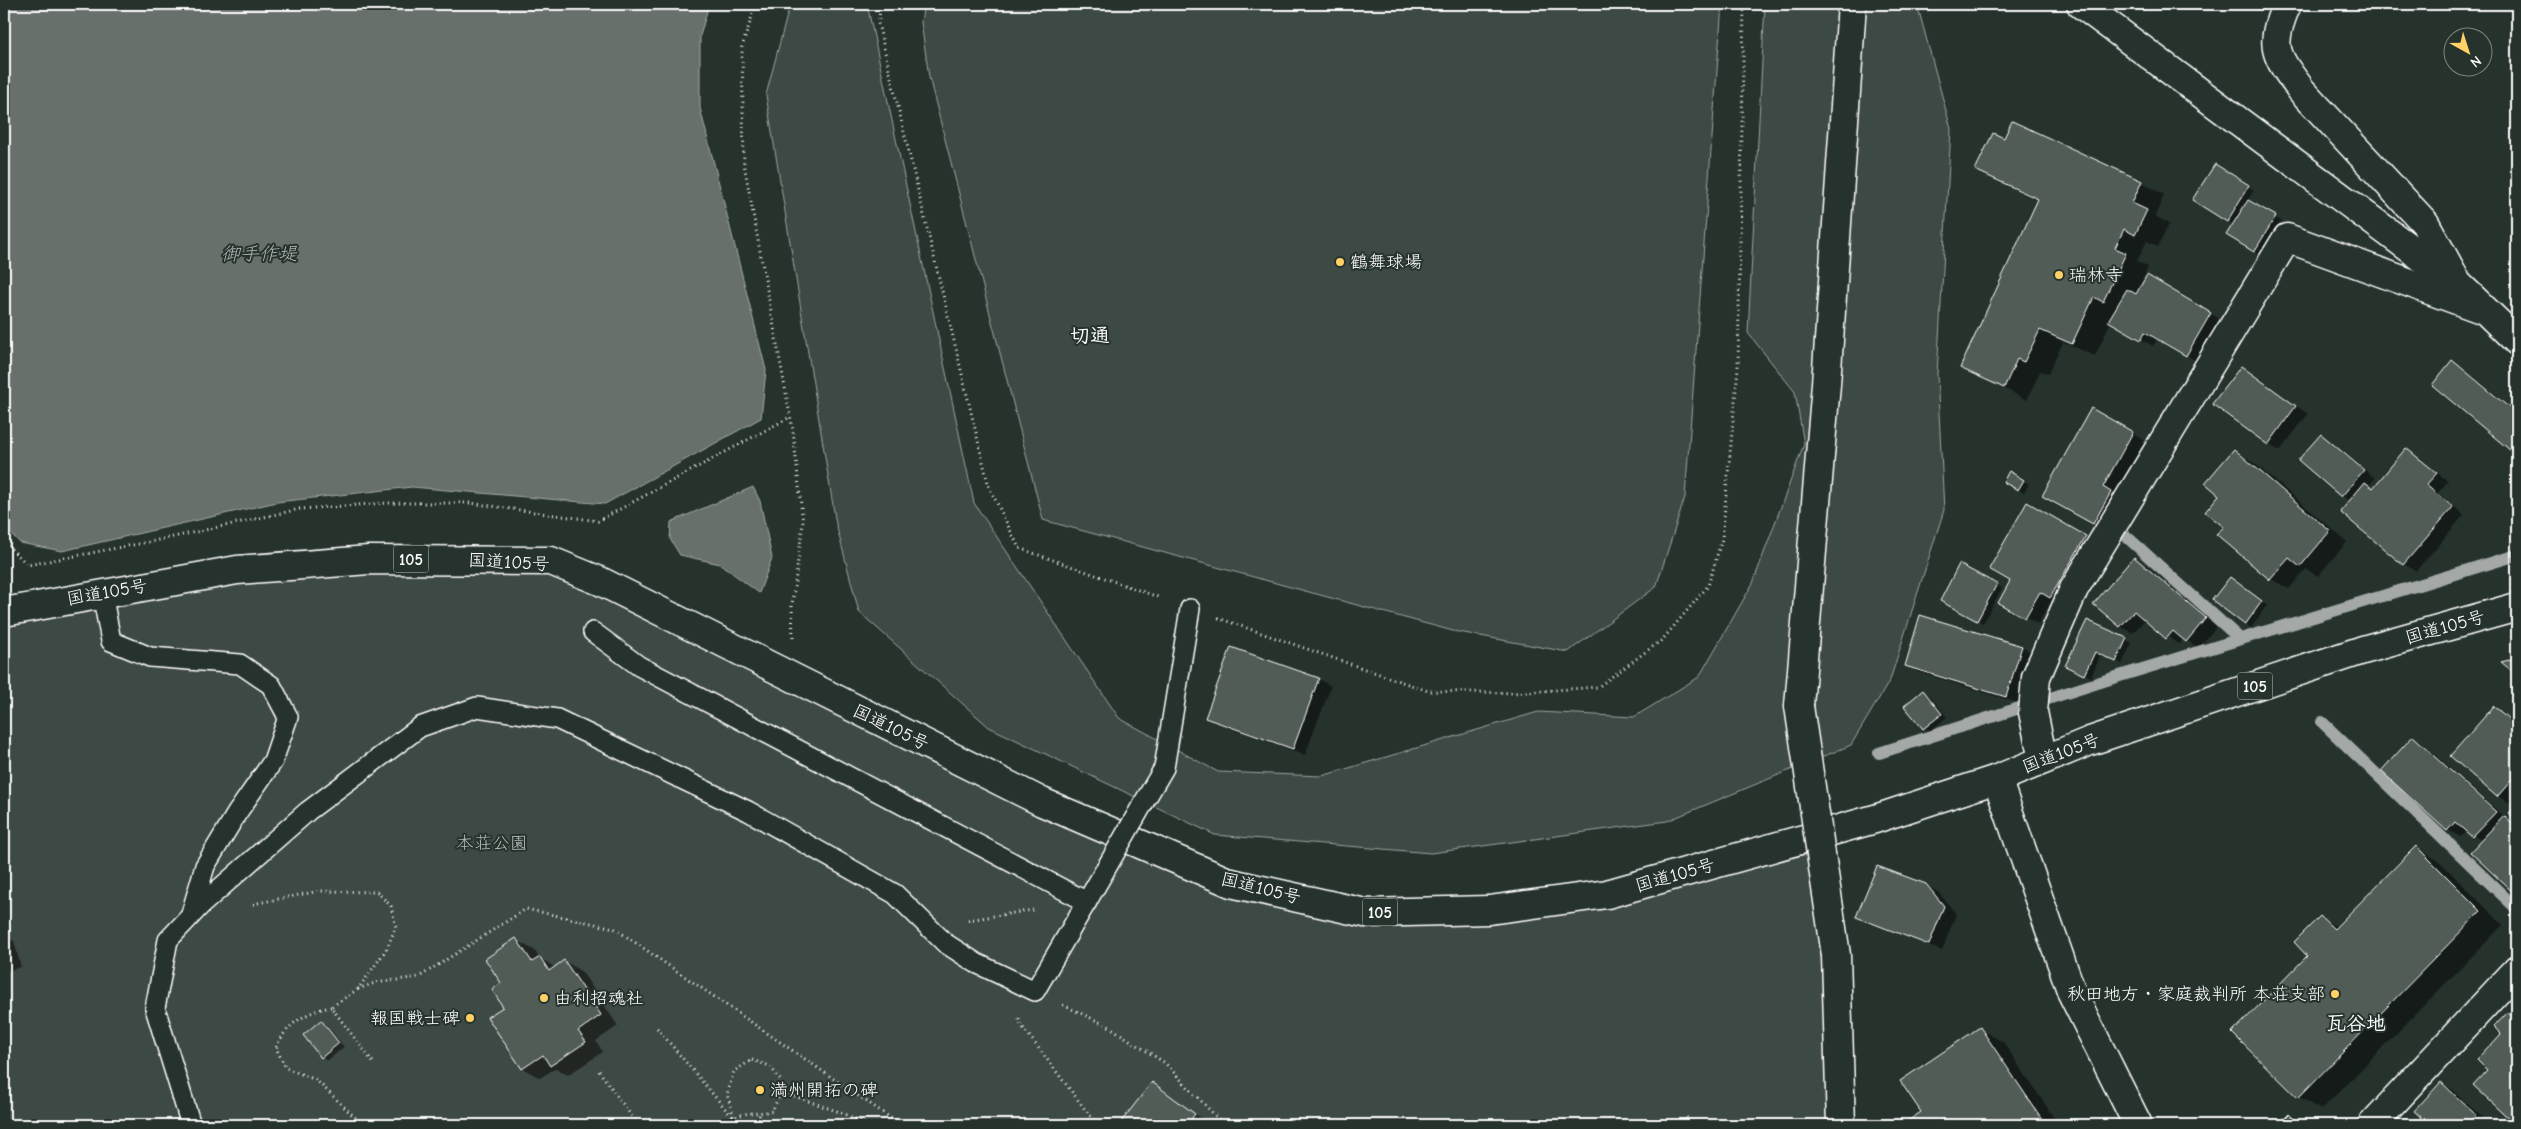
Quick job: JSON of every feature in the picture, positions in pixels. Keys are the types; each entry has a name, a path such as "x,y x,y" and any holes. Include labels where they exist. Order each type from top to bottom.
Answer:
{"main road":[{"path":"1841,1125 1836,955 1799,706 1826,384 1852,4"},
{"path":"2081,4 2459,285 2517,341"},
{"path":"2287,4 2276,29 2276,53 2286,70 2302,90 2425,223 2459,285"},
{"path":"2043,760 2033,712 2036,677 2074,589 2288,238 2484,310"},
{"name":"国道105号","path":"4,612 237,570 370,560 551,561 600,580 1042,802 1231,883 1365,912 1489,910 1608,894 1875,819 1997,779 2090,741 2363,650 2517,607"},
{"path":"1997,779 2072,993 2138,1125"},
{"path":"2372,1125 2517,970"}],"lane":[{"path":"102,593 111,641 150,656 240,664 271,685 288,717 273,761 236,813 205,866 191,916"},
{"path":"191,1125 155,1008 168,940 191,916 308,811 420,727 476,707 556,719 748,811 895,894 945,943 976,963 1028,988 1087,902 1164,768 1190,608"},
{"path":"593,632 639,666 1087,902"}],"path":[{"path":"756,4 742,47 744,164 790,417 803,523 792,605 794,679"},
{"path":"881,4 878,23 989,487 1019,548 1428,691 1512,693 1598,687 1663,639 1708,586 1722,540 1738,368 1744,4"},
{"path":"4,542 28,565 169,538 300,509 387,503 470,502 598,521 790,417"},
{"path":"246,905 319,891 377,892 391,906 396,927 386,950 358,989"},
{"path":"915,913 970,920 1087,902"},
{"path":"363,1125 316,1080 286,1068 276,1048 281,1034 314,1010 331,1007 358,989 374,983 419,977 526,909 614,928 901,1125"},
{"path":"1097,1125 1021,1025 1015,1004 1028,988 1110,1027 1165,1063 1224,1125"},
{"path":"331,1007 374,1066"},
{"path":"657,1028 739,1125"},
{"path":"752,1060 770,1066 781,1080 780,1091 772,1111 761,1114 742,1113 734,1118 727,1094 734,1071 752,1060"},
{"path":"599,1071 638,1125"},
{"path":"780,1091 848,1115 868,1125"},
{"path":"755,1125 761,1114"},
{"path":"1682,1125 1686,1117 1696,1125"}],"green space":[{"path":"790,4 867,4 974,503 1119,718 1218,772 1322,776 1538,712 1634,717 1699,677 1753,583 1804,444 1795,392 1748,333 1765,4 1917,4 1951,129 1937,374 1944,510 1890,680 1851,745 1667,821 1431,853 1215,835 989,727 859,612 836,524 766,95"},
{"name":"鶴舞球場","path":"924,4 1722,4 1685,497 1656,587 1568,652 1453,631 1043,520 929,77 921,22"},
{"name":"本荘公園","path":"551,561 1231,883 1365,913 1489,910 1817,834 1841,1125 4,1125 4,612 237,570"}],"water":[{"name":"御手作堤","path":"4,4 709,4 700,36 700,108 766,370 761,418 605,504 412,487 277,502 62,551 20,543 4,526"},
{"path":"753,487 760,501 772,558 759,593 720,564 680,555 670,539 671,522"}],"building":[{"name":"瑞林寺","path":"2012,121 2142,181 2132,203 2147,210 2135,235 2124,229 2115,248 2126,253 2103,302 2094,297 2072,344 2040,330 2024,362 2017,359 2004,388 1960,368 2038,199 1975,170 1993,133 2004,138"},
{"path":"2215,164 2249,185 2227,222 2192,200"},
{"path":"2248,200 2276,216 2254,252 2226,235"},
{"path":"2147,275 2211,313 2186,356 2145,332 2141,340 2108,321 2127,289 2136,294"},
{"path":"2452,360 2517,414 2517,456 2432,385"},
{"path":"2241,366 2296,406 2268,445 2212,404"},
{"path":"2091,408 2133,432 2103,487 2111,492 2093,524 2042,496"},
{"path":"2321,434 2364,470 2341,497 2298,460"},
{"path":"2406,448 2437,473 2426,485 2453,507 2403,565 2340,512 2365,482 2373,488"},
{"path":"2234,449 2330,531 2300,567 2289,558 2270,580 2216,534 2224,527 2205,512 2219,495 2205,483"},
{"path":"2009,471 2024,480 2018,490 2003,482"},
{"path":"2027,502 2086,536 2050,598 2040,592 2025,618 1998,603 2010,581 1989,569"},
{"path":"2134,557 2206,618 2186,642 2173,631 2166,639 2134,611 2120,627 2093,604"},
{"path":"1959,564 1997,584 1977,621 1940,601"},
{"path":"2230,577 2262,601 2245,625 2212,600"},
{"path":"1920,615 2022,646 2006,697 1905,666"},
{"path":"2087,620 2127,638 2116,662 2095,652 2084,675 2065,666"},
{"path":"1231,647 1319,678 1293,749 1205,718"},
{"path":"2517,658 2517,675 2501,662"},
{"path":"1923,690 1942,714 1923,729 1904,706"},
{"path":"2494,706 2517,726 2517,774 2497,797 2450,756"},
{"path":"2413,736 2496,812 2472,837 2455,822 2447,831 2381,771"},
{"path":"2517,805 2517,821 2509,813"},
{"path":"2504,816 2517,829 2517,896 2470,852"},
{"name":"秋田地方・家庭裁判所 本荘支部","path":"2416,846 2481,911 2298,1098 2232,1033 2307,956 2294,942 2320,916 2334,929"},
{"path":"1877,866 1926,884 1944,906 1929,945 1856,917"},
{"name":"由利招魂社","path":"516,938 532,962 540,957 549,971 564,960 601,1015 578,1031 586,1042 550,1066 543,1055 522,1069 487,1017 503,1007 492,990 501,983 485,959"},
{"path":"4,941 9,960 4,962"},
{"path":"2508,1012 2517,1020 2516,1125 2473,1085 2487,1070 2477,1060 2501,1034 2494,1027"},
{"path":"321,1020 339,1043 321,1058 303,1035"},
{"path":"1980,1027 2046,1125 1902,1125 1921,1112 1900,1081"},
{"path":"1152,1082 1195,1114 1187,1125 1125,1125 1121,1122"},
{"path":"2441,1082 2476,1115 2466,1125 2430,1125 2414,1111"},
{"path":"2289,1114 2300,1125 2278,1125"}],"waterway":[{"path":"2127,537 2240,639"},
{"path":"1879,753 2113,678 2517,555"},
{"path":"2322,722 2517,909"}],"place":[{"name":"鶴舞球場","path":"1340,262"},
{"name":"瑞林寺","path":"2059,275"},
{"name":"秋田地方・家庭裁判所 本荘支部","path":"2335,994"},
{"name":"由利招魂社","path":"544,998"},
{"name":"報国戦士碑","path":"470,1018"},
{"name":"満州開拓の碑","path":"760,1090"}],"district":[{"name":"切通","path":"1090,335"},
{"name":"瓦谷地","path":"2356,1023"}]}
